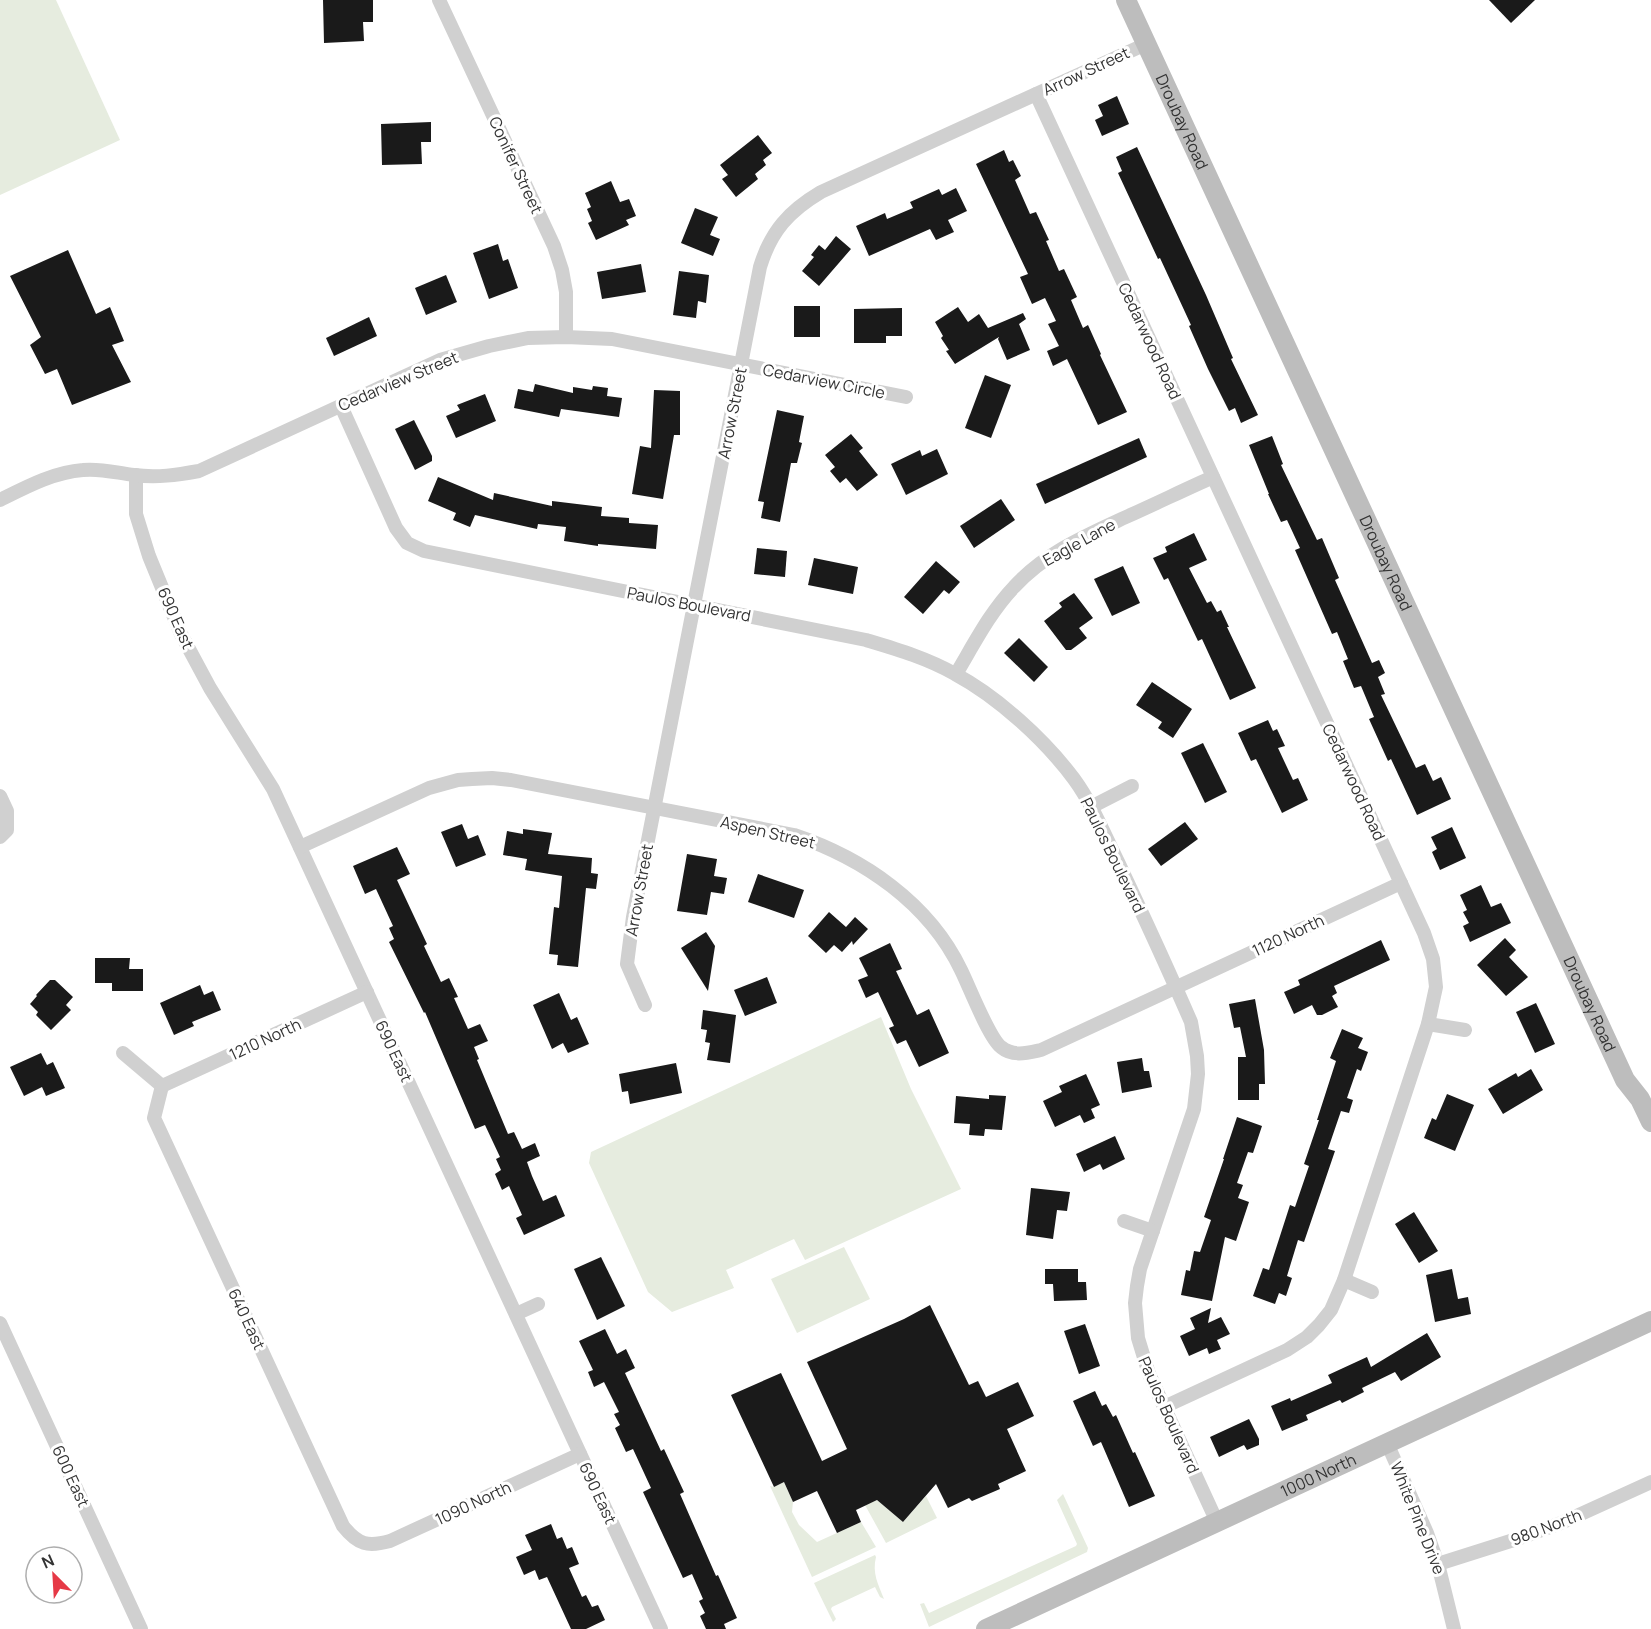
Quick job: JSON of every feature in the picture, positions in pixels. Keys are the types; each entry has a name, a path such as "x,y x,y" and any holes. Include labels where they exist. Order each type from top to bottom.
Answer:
{"street":[{"name":"Conifer Street","path":"439,0 556,254 566,292 566,337"},
{"name":"Droubay Road","path":"1126,0 1625,1080 1640,1099 1651,1122"},
{"name":"Arrow Street","path":"645,1005 627,964 633,917 764,254 776,231 795,209 821,192 1146,44"},
{"name":"Cedarwood Road","path":"1036,94 1424,933 1433,959 1436,987 1428,1024 1344,1281 1331,1310 1307,1337 1287,1350 1164,1407"},
{"name":"Cedarview Street","path":"0,500 57,474 75,471 106,471 169,477 199,471 440,360 528,338 612,339 741,364"},
{"name":"Cedarview Circle","path":"741,364 906,397"},
{"name":"Paulos Boulevard","path":"340,406 396,528 407,543 424,551 866,640 913,654 956,674 1000,704 1040,739 1074,780 1091,807 1176,987 1191,1022 1195,1039 1197,1092 1189,1125 1140,1269 1136,1320 1142,1356 1217,1522"},
{"name":"690 East","path":"136,475 136,514 153,567 181,634 210,688 273,789 661,1629"},
{"name":"Eagle Lane","path":"956,674 991,615 1022,579 1043,560 1076,540 1213,477"},
{"name":"Aspen Street","path":"300,847 429,788 472,778 512,780 795,835 839,852 880,878 933,927 959,966 992,1035 1002,1047 1020,1054 1041,1050 1176,987"},
{"path":"1091,807 1132,786"},
{"path":"0,796 7,811 3,834"},
{"name":"1120 North","path":"1176,987 1401,883"},
{"name":"1210 North","path":"162,1086 367,992"},
{"path":"1428,1024 1465,1030"},
{"path":"123,1053 162,1086"},
{"name":"640 East","path":"162,1086 154,1118 343,1526 352,1537 363,1544"},
{"path":"1124,1221 1153,1231"},
{"path":"1344,1281 1372,1292"},
{"path":"516,1314 538,1304"},
{"name":"1000 North","path":"986,1629 1651,1321"},
{"name":"600 East","path":"0,1323 141,1629"},
{"name":"White Pine Drive","path":"1387,1443 1427,1533 1438,1564 1454,1629"},
{"name":"1090 North","path":"363,1544 378,1545 390,1541 580,1454"},
{"name":"980 North","path":"1438,1564 1561,1523 1651,1482"}],"shaded area":[{"path":"0,0 56,0 120,140 0,195"},
{"path":"881,1017 911,1089 961,1189 805,1260 794,1239 726,1270 734,1288 672,1312 648,1292 589,1163 591,1152"},
{"path":"844,1247 870,1299 797,1333 771,1279"},
{"path":"784,1482 793,1502 792,1512 799,1525 817,1542 861,1522 876,1547 812,1577 770,1486 774,1487"},
{"path":"1063,1494 1088,1548 1087,1552 929,1627 920,1604 924,1603 929,1613 1076,1546 1057,1500"},
{"path":"926,1496 937,1518 886,1543 865,1505 877,1500 903,1522"},
{"path":"875,1555 875,1573 884,1599 880,1597 875,1587 832,1607 836,1619 833,1622 814,1583"}],"building":[{"path":"323,0 373,0 373,22 363,22 364,41 324,43"},
{"path":"1489,0 1535,0 1511,23"},
{"path":"1117,96 1129,124 1102,136 1095,120 1103,116 1098,105"},
{"path":"431,122 431,142 421,142 422,164 382,165 381,124"},
{"path":"758,135 772,153 763,160 766,165 755,174 758,179 736,197 722,179 728,175 720,165"},
{"path":"1137,147 1206,295 1233,358 1231,359 1258,415 1241,423 1235,408 1229,411 1208,369 1189,326 1191,325 1118,173 1122,171 1116,157"},
{"path":"1004,150 1009,162 1013,160 1021,176 1015,180 1030,214 1036,212 1049,240 1046,241 1059,271 1064,269 1077,297 1071,300 1083,328 1088,325 1127,412 1098,425 1067,359 1053,366 1047,351 1059,346 1048,324 1056,321 1045,298 1032,304 1020,277 1028,274 976,164"},
{"path":"611,181 620,202 629,199 636,216 626,220 629,225 596,240 588,223 592,221 587,209 591,207 585,193"},
{"path":"956,188 967,211 948,220 954,232 936,240 930,229 869,256 856,226 885,213 887,219 913,208 910,202 939,189 942,195"},
{"path":"695,208 718,217 710,235 720,239 713,256 681,243"},
{"path":"836,236 851,249 819,286 802,271 814,257 811,255 819,245 825,250"},
{"path":"498,244 503,261 508,259 518,288 489,299 473,253"},
{"path":"68,250 96,314 110,307 124,341 112,345 131,382 72,405 57,369 45,374 30,345 41,337 10,276"},
{"path":"641,264 646,292 602,299 597,272"},
{"path":"679,271 709,275 706,303 698,301 696,318 673,315"},
{"path":"446,275 457,302 426,315 415,288"},
{"path":"794,306 820,306 820,337 794,337"},
{"path":"958,307 968,322 979,314 988,328 1023,313 1026,319 1019,324 1030,350 1007,360 999,337 955,364 946,351 949,350 935,322"},
{"path":"902,308 902,336 886,336 886,343 854,343 854,309"},
{"path":"369,317 377,336 334,356 326,338"},
{"path":"985,375 1011,385 991,438 965,428"},
{"path":"535,384 573,393 573,387 592,390 593,386 608,388 607,396 622,398 619,417 561,409 559,417 514,408 518,389 533,392"},
{"path":"654,390 680,391 680,435 674,435 663,499 632,494 640,446 651,448"},
{"path":"485,394 496,421 456,438 446,416 460,410 457,405"},
{"path":"777,410 804,416 799,442 802,443 797,463 791,463 780,522 761,518 764,502 758,501"},
{"path":"414,420 432,456 432,461 415,470 395,429"},
{"path":"851,434 863,448 859,451 878,475 857,491 846,478 840,483 830,471 835,467 825,455"},
{"path":"1272,436 1283,464 1281,465 1317,540 1322,538 1339,578 1335,580 1372,663 1379,660 1385,673 1378,677 1385,694 1381,695 1416,768 1425,764 1433,781 1441,777 1451,799 1417,815 1369,719 1374,717 1361,686 1354,688 1343,661 1348,659 1337,632 1332,634 1295,550 1300,548 1287,520 1281,522 1249,445"},
{"path":"1139,438 1147,457 1045,504 1036,484"},
{"path":"937,449 948,474 906,495 891,464 920,450 922,456"},
{"path":"438,477 493,500 494,493 552,506 552,501 602,507 601,516 629,518 629,523 658,525 656,549 598,544 598,546 564,541 566,527 538,524 537,529 475,515 470,527 453,520 456,513 428,501"},
{"path":"1001,499 1015,520 974,548 960,526"},
{"path":"1194,533 1207,560 1189,568 1207,603 1211,601 1217,612 1221,610 1256,688 1230,700 1202,639 1198,641 1168,578 1164,580 1153,558 1167,552 1165,547"},
{"path":"757,548 787,551 785,577 754,574"},
{"path":"814,558 858,567 853,594 808,585"},
{"path":"936,561 960,582 949,594 944,590 923,614 904,597"},
{"path":"1123,566 1140,603 1112,616 1094,579"},
{"path":"1074,593 1093,618 1079,628 1087,638 1071,650 1066,650 1044,621 1062,607 1059,603"},
{"path":"1019,638 1048,667 1034,682 1004,653"},
{"path":"1152,682 1192,709 1173,738 1158,728 1162,722 1136,705"},
{"path":"1268,720 1273,731 1277,729 1285,746 1278,748 1293,780 1298,778 1308,800 1282,813 1256,759 1251,761 1238,733"},
{"path":"1203,743 1227,792 1205,803 1181,753"},
{"path":"1185,822 1198,839 1161,866 1148,849"},
{"path":"462,824 468,839 478,835 486,855 456,867 441,832"},
{"path":"1452,827 1466,858 1440,870 1432,852 1437,849 1431,837"},
{"path":"523,829 552,833 548,854 592,858 591,873 598,874 596,889 586,888 578,967 557,965 558,955 549,954 554,907 559,908 562,876 525,870 527,859 503,855 507,831 523,834"},
{"path":"397,847 410,874 397,880 427,944 424,946 441,982 449,978 458,997 454,998 468,1029 480,1024 488,1041 474,1047 479,1059 477,1060 508,1134 514,1132 522,1149 535,1143 540,1156 527,1162 532,1176 543,1201 556,1195 565,1216 524,1235 516,1218 522,1215 509,1186 502,1190 495,1174 501,1170 496,1159 500,1157 485,1125 475,1129 425,1012 389,942 394,939 389,928 393,926 376,889 365,894 353,866"},
{"path":"687,854 717,859 714,876 727,878 724,894 711,892 707,915 677,911"},
{"path":"758,874 804,890 794,918 748,902"},
{"path":"1481,885 1491,907 1501,903 1511,923 1470,942 1463,926 1469,923 1463,912 1467,910 1460,895"},
{"path":"829,912 846,927 855,917 868,929 853,945 852,941 842,952 834,945 826,953 808,936"},
{"path":"706,932 715,946 708,991 681,948"},
{"path":"1505,938 1516,950 1509,957 1528,977 1506,996 1477,965"},
{"path":"1381,940 1390,960 1334,986 1337,993 1332,996 1338,1007 1317,1015 1312,1005 1294,1014 1284,992 1300,985 1298,980"},
{"path":"890,943 902,969 896,971 917,1015 929,1009 949,1053 919,1067 906,1040 897,1044 889,1028 894,1026 878,992 866,998 858,980 868,976 859,958"},
{"path":"95,958 130,958 129,969 143,969 143,991 112,991 112,983 95,983"},
{"path":"767,977 777,1003 745,1016 734,990"},
{"path":"50,980 55,980 73,997 66,1005 71,1010 51,1030 36,1015 38,1012 30,1004"},
{"path":"200,985 204,995 213,991 221,1010 192,1022 194,1026 174,1035 160,1003"},
{"path":"559,993 571,1020 577,1017 589,1044 568,1053 563,1043 552,1049 533,1005"},
{"path":"1255,999 1264,1050 1265,1084 1259,1084 1259,1100 1238,1100 1238,1057 1246,1057 1240,1027 1234,1028 1229,1004"},
{"path":"1536,1003 1555,1044 1535,1053 1516,1012"},
{"path":"703,1010 736,1015 730,1063 707,1060 710,1043 705,1042 707,1030 701,1029"},
{"path":"1342,1029 1363,1038 1358,1048 1368,1052 1361,1071 1357,1069 1347,1098 1353,1100 1349,1113 1341,1111 1328,1149 1335,1151 1304,1242 1298,1240 1287,1276 1292,1278 1286,1296 1279,1293 1275,1304 1253,1296 1263,1268 1269,1270 1290,1205 1295,1207 1309,1166 1304,1164 1336,1061 1330,1058"},
{"path":"41,1053 47,1065 53,1062 65,1088 46,1096 42,1087 24,1096 10,1067"},
{"path":"1142,1058 1144,1071 1149,1071 1152,1087 1122,1093 1117,1062"},
{"path":"676,1063 682,1093 630,1104 628,1091 622,1092 619,1074"},
{"path":"1531,1069 1543,1090 1503,1114 1488,1089 1516,1073 1518,1077"},
{"path":"1086,1074 1100,1105 1091,1109 1095,1118 1084,1123 1080,1115 1055,1127 1043,1101 1062,1092 1059,1086"},
{"path":"1447,1094 1474,1105 1455,1151 1424,1138 1432,1118 1436,1120"},
{"path":"989,1095 1006,1096 1002,1130 985,1129 984,1136 969,1135 970,1124 954,1123 956,1096 989,1099"},
{"path":"1237,1117 1262,1126 1253,1153 1248,1152 1237,1183 1243,1185 1238,1198 1249,1202 1236,1241 1225,1237 1212,1301 1181,1295 1186,1270 1190,1271 1194,1251 1200,1252 1211,1220 1204,1217"},
{"path":"1115,1136 1125,1159 1103,1170 1100,1164 1084,1172 1076,1154"},
{"path":"1031,1188 1070,1192 1067,1211 1057,1210 1053,1239 1026,1235"},
{"path":"1414,1212 1438,1251 1419,1263 1395,1224"},
{"path":"601,1257 625,1306 597,1320 574,1269"},
{"path":"1045,1269 1078,1269 1078,1282 1086,1282 1087,1300 1054,1301 1053,1284 1045,1284"},
{"path":"1452,1269 1458,1299 1468,1297 1471,1314 1435,1322 1426,1275"},
{"path":"930,1305 969,1385 978,1381 986,1397 1018,1382 1034,1416 1007,1429 1026,1471 998,1484 1000,1489 972,1501 969,1498 948,1508 936,1484 903,1522 877,1500 856,1510 861,1522 837,1533 817,1491 793,1502 784,1482 774,1487 731,1395 781,1373 822,1461 847,1449 807,1362"},
{"path":"1211,1308 1208,1323 1221,1317 1230,1334 1217,1340 1221,1349 1209,1354 1207,1348 1189,1356 1180,1336 1195,1329 1190,1318"},
{"path":"1085,1324 1100,1366 1079,1374 1064,1331"},
{"path":"605,1329 617,1354 626,1349 635,1368 625,1373 661,1451 664,1449 684,1492 680,1494 737,1618 724,1624 726,1629 706,1629 700,1616 705,1613 699,1601 703,1599 692,1574 683,1578 643,1492 651,1488 633,1449 626,1452 615,1428 620,1425 614,1414 619,1412 604,1382 594,1387 588,1372 593,1370 579,1341"},
{"path":"1427,1333 1441,1357 1401,1381 1395,1372 1362,1388 1364,1392 1342,1403 1340,1400 1306,1415 1308,1420 1282,1431 1271,1406 1290,1398 1291,1401 1332,1383 1328,1375 1367,1357 1371,1367"},
{"path":"1095,1391 1102,1406 1106,1404 1113,1417 1116,1415 1155,1496 1129,1507 1101,1442 1093,1446 1073,1401"},
{"path":"1249,1419 1259,1439 1259,1445 1247,1450 1244,1445 1219,1457 1210,1437"},
{"path":"551,1524 557,1539 562,1537 567,1549 572,1547 579,1564 569,1568 582,1597 586,1595 592,1607 598,1605 605,1620 586,1629 571,1629 547,1577 539,1580 535,1570 524,1575 516,1557 532,1550 525,1535"}]}
